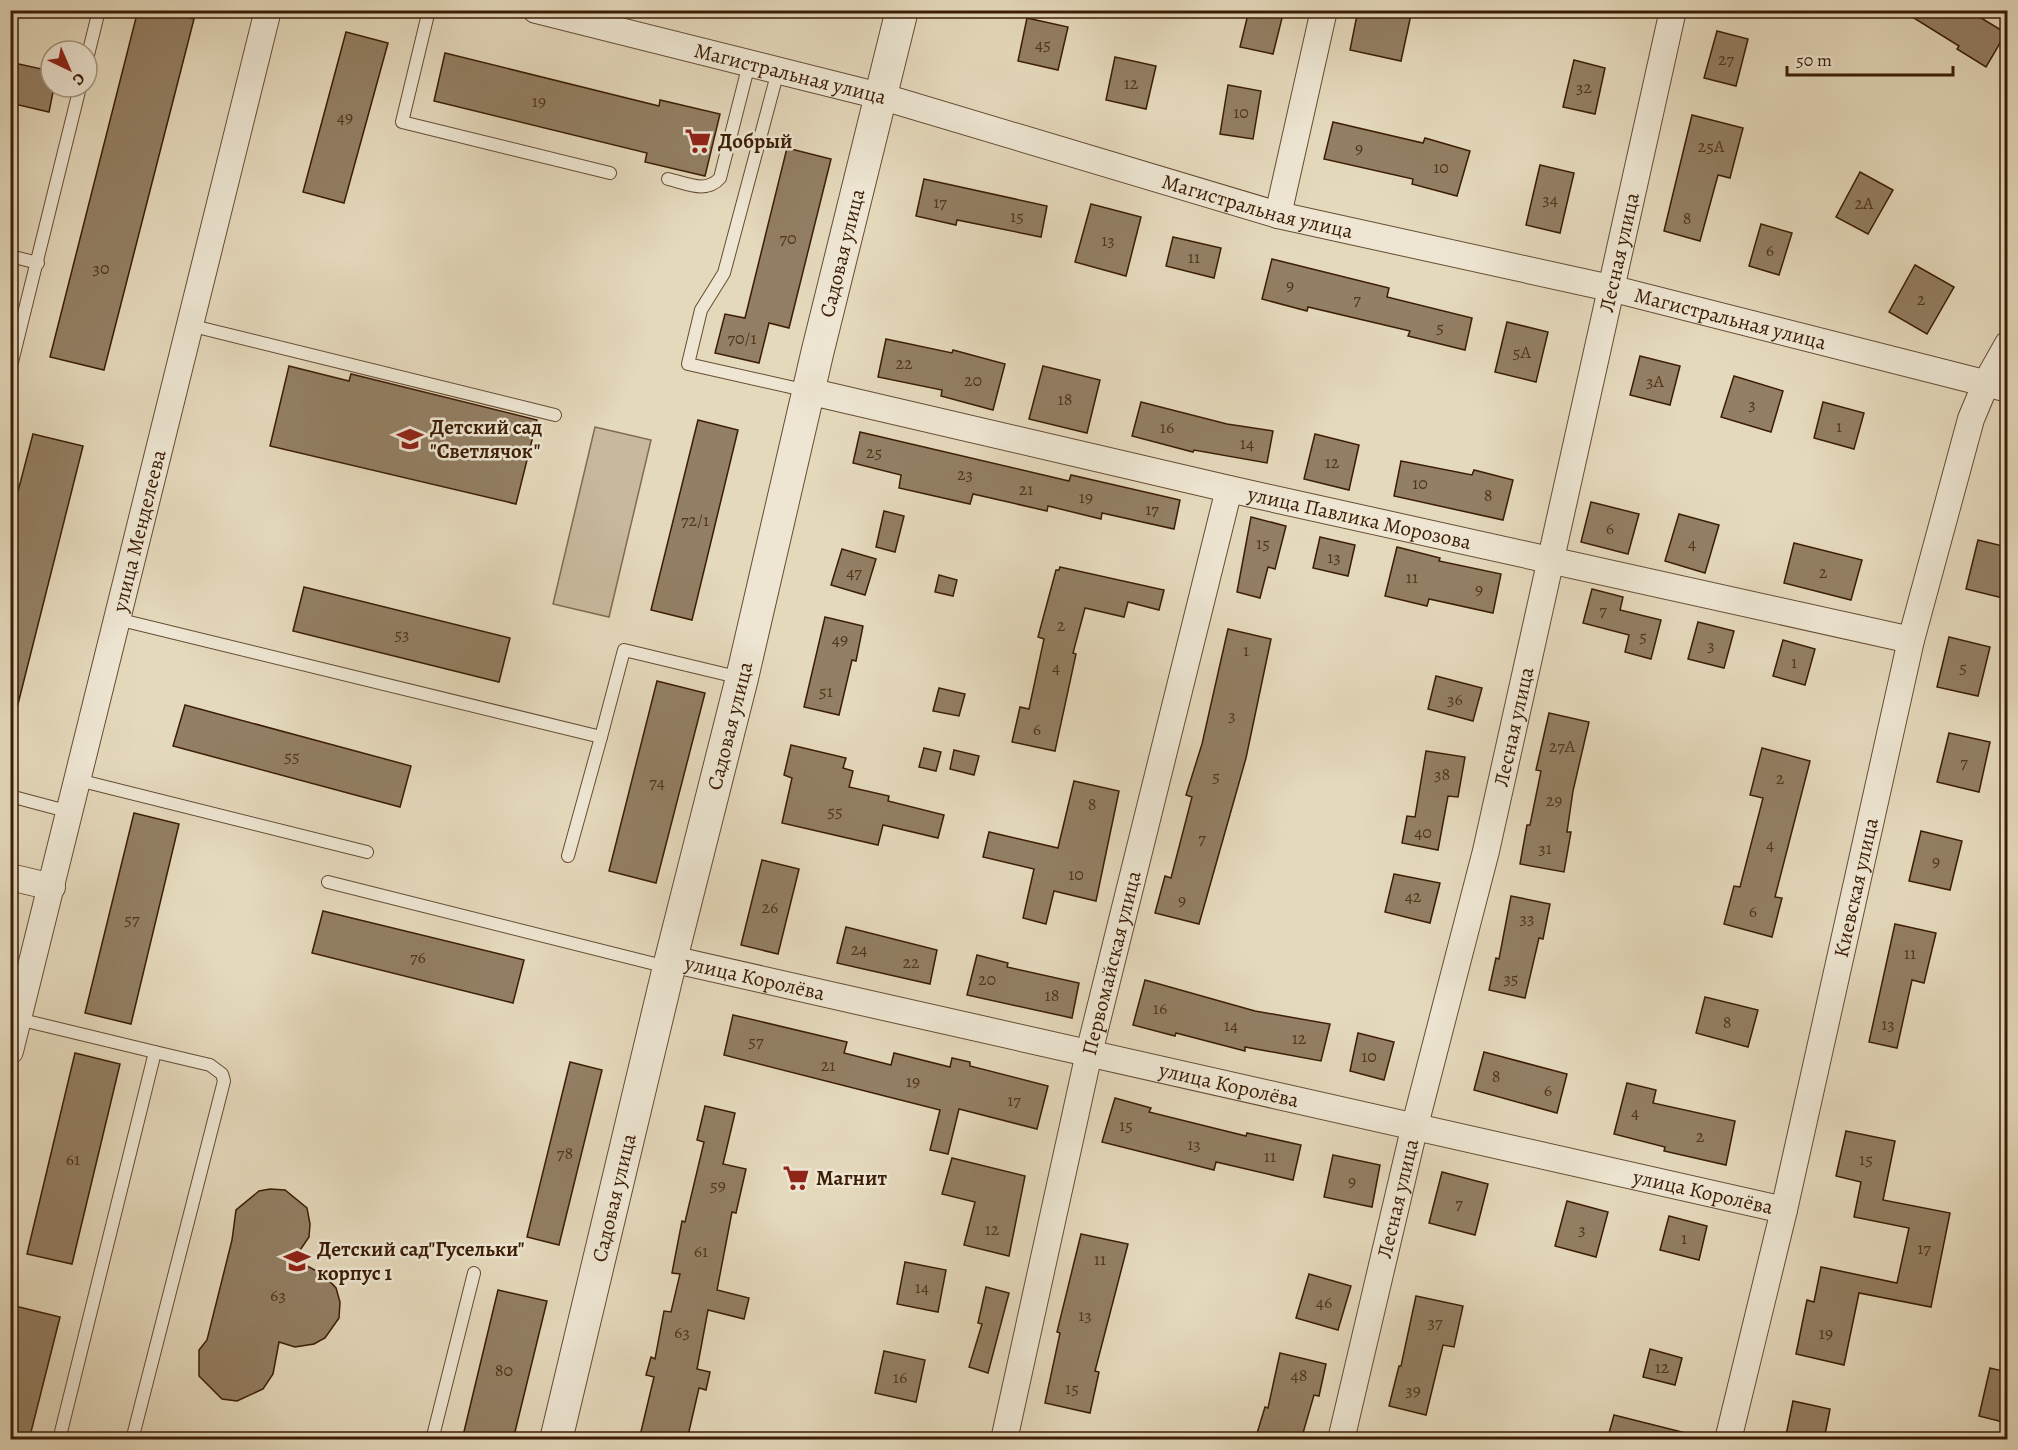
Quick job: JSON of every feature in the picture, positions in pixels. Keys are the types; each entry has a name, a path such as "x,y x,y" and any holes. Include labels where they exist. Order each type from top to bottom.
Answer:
{"street":[{"name":"улица Менделеева","path":"10,1051 268,10"},
{"name":"Магистральная улица","path":"536,10 880,96 1278,215 1610,288 1996,386"},
{"name":"Садовая улица","path":"556,1440 902,10"},
{"path":"1278,215 1324,10"},
{"name":"Лесная улица","path":"1341,1440 1415,1125 1486,851 1673,10"},
{"name":"Киевская улица","path":"1728,1440 1784,1210 1911,640 1959,457 1996,386 2007,344"},
{"name":"улица Павлика Морозова","path":"808,391 1229,489 1911,640"},
{"name":"Первомайская улица","path":"1004,1440 1089,1053 1229,489"},
{"path":"10,877 52,887"},
{"name":"улица Королёва","path":"670,963 1415,1125 1784,1210"}],"lane":[{"path":"92,39 99,10"},
{"path":"429,10 402,122 610,173"},
{"path":"668,179 705,188 720,178 749,64"},
{"path":"778,71 724,273 701,310 688,363 808,391"},
{"path":"10,370 77,99"},
{"path":"10,256 38,262"},
{"path":"189,325 555,415"},
{"path":"117,619 601,737"},
{"path":"568,856 624,650 742,678"},
{"path":"78,780 367,852"},
{"path":"10,796 70,812"},
{"path":"328,882 670,963"},
{"path":"18,1019 210,1065 222,1074 224,1081 132,1440"},
{"path":"59,1440 155,1052"},
{"path":"432,1440 474,1273"}],"shaded area":[{"path":"595,427 651,440 609,617 553,604"}],"building":[{"path":"138,10 160,10 194,19 104,370 50,357"},
{"path":"1249,10 1284,10 1273,54 1240,47"},
{"path":"1358,10 1412,10 1401,61 1350,50"},
{"path":"1901,10 1968,10 2006,33 1986,67 1957,49 1959,46"},
{"path":"1027,18 1068,27 1058,70 1018,61"},
{"path":"1717,31 1748,39 1736,86 1704,78"},
{"path":"346,32 388,43 344,203 303,192"},
{"path":"445,53 659,106 660,100 720,114 705,176 645,162 647,153 434,101"},
{"path":"1115,57 1156,66 1146,109 1106,100"},
{"path":"1574,60 1605,68 1595,114 1563,107"},
{"path":"14,63 39,68 39,99 52,99 49,112 10,103 10,77"},
{"path":"1228,85 1261,91 1253,139 1220,134"},
{"path":"1692,115 1743,128 1730,178 1718,175 1700,241 1664,231"},
{"path":"1333,122 1423,143 1425,138 1470,151 1457,196 1412,184 1413,179 1324,159"},
{"path":"787,148 831,159 789,328 769,323 759,363 715,353 725,314 745,318"},
{"path":"1540,165 1574,173 1560,233 1526,225"},
{"path":"1860,172 1893,190 1868,234 1836,217"},
{"path":"924,179 1047,206 1041,237 957,220 956,225 916,216"},
{"path":"1091,204 1141,217 1126,276 1075,262"},
{"path":"1761,224 1792,233 1779,275 1749,266"},
{"path":"1173,237 1221,248 1214,278 1166,266"},
{"path":"1272,259 1389,288 1387,297 1472,318 1465,350 1408,336 1410,331 1308,307 1307,311 1262,299"},
{"path":"1915,265 1954,287 1927,334 1889,312"},
{"path":"1507,322 1548,332 1536,382 1495,372"},
{"path":"886,339 952,353 953,350 1005,364 993,410 941,396 942,390 878,377"},
{"path":"1640,356 1680,366 1670,405 1630,395"},
{"path":"289,366 349,381 351,374 537,420 516,504 270,446"},
{"path":"1043,366 1100,380 1087,433 1029,419"},
{"path":"1734,376 1783,391 1771,432 1721,417"},
{"path":"1141,402 1227,424 1273,431 1267,463 1194,450 1193,452 1132,436"},
{"path":"1823,402 1864,413 1854,449 1814,438"},
{"path":"698,420 738,430 692,620 651,610"},
{"path":"860,432 1069,481 1071,475 1180,500 1174,529 1102,513 1101,519 1048,506 1047,511 973,494 970,504 899,488 901,475 853,463"},
{"path":"33,434 83,446 17,708 10,708 10,522"},
{"path":"1315,434 1359,445 1349,490 1304,479"},
{"path":"1401,461 1472,475 1474,470 1513,480 1503,520 1394,496"},
{"path":"1591,502 1639,514 1628,554 1581,542"},
{"path":"884,511 904,516 895,552 876,547"},
{"path":"1679,514 1719,525 1705,573 1665,561"},
{"path":"1251,517 1286,526 1275,569 1268,567 1260,598 1237,592"},
{"path":"1320,537 1355,545 1348,576 1313,568"},
{"path":"1978,540 2007,547 2007,599 1966,589"},
{"path":"1794,543 1862,560 1851,600 1784,583"},
{"path":"1397,547 1440,558 1439,561 1501,574 1493,613 1429,599 1427,606 1385,596"},
{"path":"842,549 876,559 865,595 831,585"},
{"path":"1060,567 1164,590 1159,610 1128,602 1124,617 1085,608 1073,653 1076,654 1055,751 1012,742 1020,707 1029,709 1044,639 1038,637 1056,570"},
{"path":"939,575 957,580 953,596 935,592"},
{"path":"304,587 510,638 499,682 293,631"},
{"path":"1592,589 1623,597 1620,610 1661,620 1651,659 1625,652 1629,635 1583,623"},
{"path":"825,617 863,626 856,661 852,660 839,715 804,707"},
{"path":"1698,622 1734,631 1724,668 1688,659"},
{"path":"1228,629 1271,639 1246,758 1199,924 1155,913 1165,876 1171,878 1192,797 1186,795 1202,744"},
{"path":"1949,637 1990,647 1978,696 1937,687"},
{"path":"1783,640 1815,649 1805,685 1773,676"},
{"path":"1436,676 1482,688 1473,721 1428,709"},
{"path":"657,681 705,693 656,883 609,871"},
{"path":"939,688 965,694 959,716 933,711"},
{"path":"185,705 411,766 400,807 173,746"},
{"path":"1549,713 1589,722 1573,791 1567,832 1571,832 1564,872 1520,864 1541,771 1536,770"},
{"path":"1949,733 1990,742 1979,792 1937,782"},
{"path":"791,745 846,758 843,768 853,771 849,787 889,796 888,801 944,815 938,838 883,825 878,845 782,823 792,778 784,775"},
{"path":"924,748 941,752 936,771 919,767"},
{"path":"1762,748 1810,761 1775,897 1782,898 1772,937 1724,924 1734,886 1740,887 1763,798 1750,795"},
{"path":"954,750 979,756 974,775 950,769"},
{"path":"1426,751 1465,757 1458,797 1448,796 1438,850 1402,843 1407,816 1415,817"},
{"path":"1074,781 1119,791 1096,901 1054,891 1046,924 1023,918 1034,869 983,857 989,832 1058,848"},
{"path":"134,813 179,824 131,1024 85,1013"},
{"path":"1921,831 1962,841 1950,890 1909,881"},
{"path":"762,860 799,869 778,954 741,945"},
{"path":"1394,874 1440,883 1430,923 1385,912"},
{"path":"1511,896 1550,904 1543,939 1539,938 1525,998 1489,990 1496,958 1499,959"},
{"path":"323,911 524,960 513,1003 312,953"},
{"path":"1895,924 1936,933 1924,983 1912,980 1897,1048 1869,1042"},
{"path":"846,927 937,950 930,984 837,963"},
{"path":"977,955 1008,963 1007,967 1079,983 1072,1018 967,995"},
{"path":"1145,980 1255,1011 1330,1024 1321,1061 1245,1047 1245,1051 1176,1033 1175,1036 1133,1025"},
{"path":"1705,997 1758,1010 1748,1047 1696,1033"},
{"path":"733,1015 847,1042 844,1053 891,1065 894,1053 950,1067 952,1058 970,1062 970,1066 1048,1086 1037,1129 959,1109 948,1154 930,1150 940,1110 724,1055"},
{"path":"1358,1033 1394,1042 1384,1080 1350,1071"},
{"path":"1484,1052 1567,1074 1557,1113 1474,1090"},
{"path":"75,1053 120,1064 72,1264 27,1254"},
{"path":"570,1062 602,1070 559,1245 527,1237"},
{"path":"1627,1083 1656,1090 1653,1103 1735,1121 1726,1165 1664,1151 1665,1147 1614,1134"},
{"path":"1115,1098 1151,1108 1149,1112 1246,1136 1247,1133 1301,1145 1293,1180 1216,1162 1214,1170 1102,1142"},
{"path":"705,1106 735,1113 723,1164 746,1169 736,1213 732,1212 717,1290 749,1298 744,1319 708,1310 697,1369 710,1372 706,1390 699,1388 687,1440 639,1440 654,1377 646,1375 651,1357 655,1359 664,1311 671,1312 680,1274 672,1273 682,1221 685,1222 704,1142 697,1140"},
{"path":"1846,1131 1895,1141 1883,1200 1950,1213 1931,1307 1859,1293 1844,1365 1796,1354 1807,1300 1814,1302 1821,1267 1897,1283 1909,1228 1854,1217 1861,1182 1836,1176"},
{"path":"1333,1155 1380,1165 1372,1207 1324,1197"},
{"path":"952,1158 1025,1176 1009,1256 964,1245 975,1202 942,1194"},
{"path":"1442,1172 1488,1184 1475,1235 1429,1223"},
{"path":"285,1190 307,1208 310,1224 309,1237 294,1259 324,1275 336,1288 340,1302 339,1318 325,1338 314,1344 295,1347 279,1342 273,1374 263,1389 237,1401 222,1399 199,1376 199,1350 207,1340 232,1240 236,1210 259,1191"},
{"path":"1567,1201 1608,1212 1596,1257 1555,1246"},
{"path":"1669,1216 1707,1226 1699,1260 1660,1250"},
{"path":"1081,1234 1128,1244 1095,1371 1099,1372 1090,1413 1045,1403 1060,1333 1057,1332"},
{"path":"905,1262 946,1270 938,1312 897,1304"},
{"path":"1309,1274 1351,1286 1338,1330 1296,1318"},
{"path":"986,1287 1009,1293 988,1373 969,1367 982,1324 978,1323"},
{"path":"498,1290 547,1301 513,1440 462,1440"},
{"path":"1416,1296 1463,1306 1454,1347 1443,1345 1426,1415 1389,1406 1399,1366 1401,1366"},
{"path":"15,1306 60,1317 29,1440 10,1440 10,1325"},
{"path":"1650,1349 1682,1358 1675,1385 1643,1377"},
{"path":"884,1351 925,1360 916,1402 875,1393"},
{"path":"1280,1353 1326,1364 1319,1396 1314,1395 1301,1440 1255,1440 1265,1407 1268,1408"},
{"path":"1990,1368 2007,1372 2007,1423 1979,1416"},
{"path":"1793,1401 1830,1409 1824,1440 1785,1440"},
{"path":"1614,1415 1686,1433 1685,1440 1607,1440"}],"place":[{"name":"Добрый","path":"698,141"},
{"name":"Детский сад \"Светлячок\"","path":"410,439"},
{"name":"Магнит","path":"796,1178"},
{"name":"Детский сад\"Гусельки\" корпус 1","path":"297,1261"}]}
